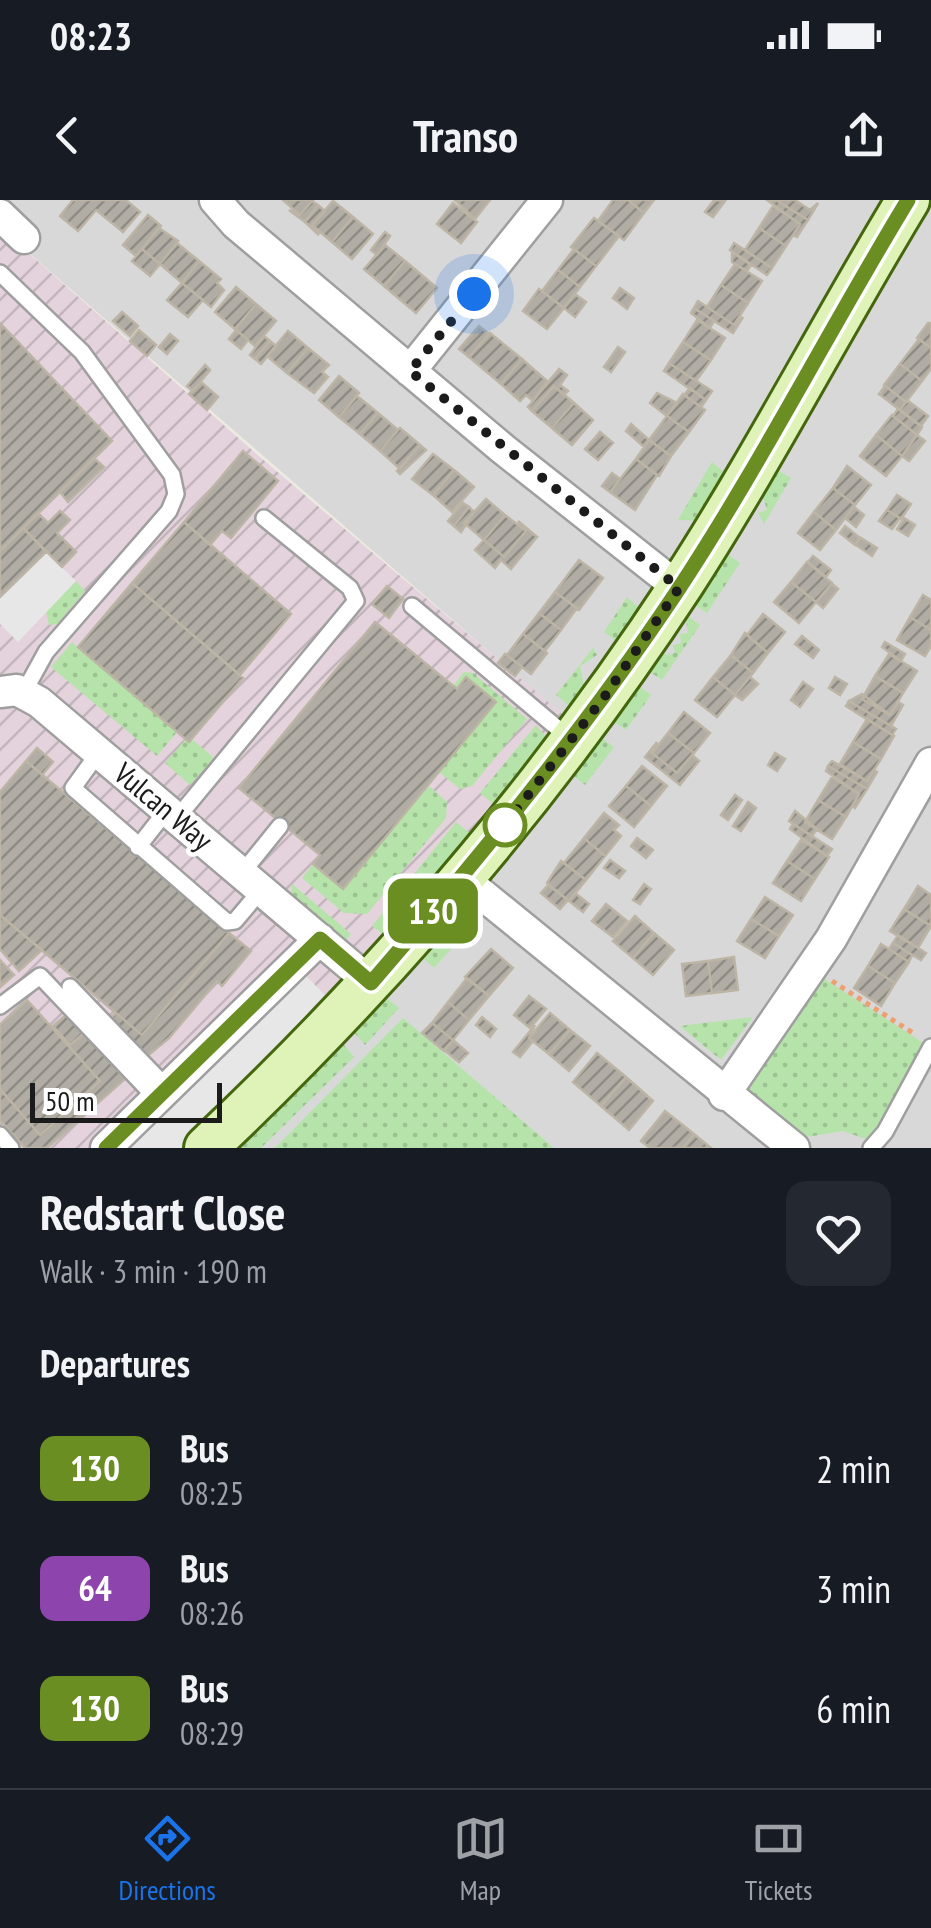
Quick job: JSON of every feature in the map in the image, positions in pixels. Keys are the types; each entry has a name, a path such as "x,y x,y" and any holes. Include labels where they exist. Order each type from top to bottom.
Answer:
{"street":[{"path":"14,200 0,216 24,238"},
{"path":"215,200 236,224 410,371 679,588"},
{"path":"410,371 547,200"},
{"path":"206,1148 371,983 462,878 571,740 679,588 908,200"},
{"name":"Vulcan Way","path":"12,692 99,752 371,983"},
{"path":"724,1094 815,965 931,763"},
{"path":"462,878 794,1148"},
{"path":"106,1148 320,939"}],"lane":[{"path":"0,272 96,369 172,475 176,494 170,511 12,692"},
{"path":"138,847 172,814 356,601 350,588 264,518"},
{"path":"412,606 571,740"},
{"path":"99,752 73,788 227,922 235,920 280,826"},
{"path":"0,1006 40,976 163,1095"},
{"path":"70,987 163,1095"},
{"path":"871,1148 886,1132 931,1046"},
{"path":"0,1135 12,1148"}],"path":[{"path":"815,965 831,976 831,981 931,1046"}],"shaded area":[{"path":"0,200 931,200 931,1148 206,1148 543,698 0,228"},
{"path":"0,228 260,457 580,729 206,1148 0,1148"},
{"path":"46,552 76,581 18,642 0,624 0,597"},
{"path":"305,975 325,995 229,1107 184,1148 128,1148"}],"green space":[{"path":"712,462 730,477 704,521 678,520"},
{"path":"772,467 791,478 764,524 758,513 767,510 760,487"},
{"path":"721,550 740,563 707,613 687,600"},
{"path":"76,581 85,591 57,624 49,625 46,612"},
{"path":"627,597 645,613 622,645 604,632"},
{"path":"685,614 700,625 662,680 644,668 660,646 666,655 675,653 673,645 681,643 680,634 688,633"},
{"path":"72,642 177,732 157,756 51,667"},
{"path":"593,648 597,655 580,666 586,696 575,710 556,695"},
{"path":"464,672 473,673 527,719 472,786 460,789 439,772 496,702 467,678 457,689 453,686"},
{"path":"632,681 651,695 626,730 606,716"},
{"path":"536,725 548,739 499,809 480,793"},
{"path":"595,733 614,747 585,785 566,770"},
{"path":"186,739 192,739 214,758 190,785 165,763"},
{"path":"429,786 447,802 446,818 367,914 344,913 302,878 313,864 343,889"},
{"path":"456,822 476,838 389,939 372,926"},
{"path":"292,884 351,934 343,944 291,897"},
{"path":"450,929 469,929 434,968 424,959"},
{"path":"822,972 826,980 925,1044 881,1129 868,1140 843,1131 801,1138 746,1090"},
{"path":"384,996 399,1008 365,1045 352,1030"},
{"path":"753,1017 721,1060 680,1026"},
{"path":"403,1018 554,1148 275,1148"},
{"path":"335,1045 344,1045 354,1057 261,1148 228,1148"}],"building":[{"path":"73,200 126,200 140,212 123,232 96,210 78,231 60,216"},
{"path":"283,200 313,200 300,215"},
{"path":"455,200 490,200 475,219"},
{"path":"613,200 628,200 644,213 624,240 598,221"},
{"path":"628,200 654,200 644,213"},
{"path":"714,200 725,201 713,217 705,212"},
{"path":"767,200 776,200 808,220 797,237 793,235 800,224"},
{"path":"776,200 795,200 810,210 818,203 808,220"},
{"path":"312,201 318,205 305,222 289,210 300,215"},
{"path":"333,201 353,217 332,242 312,225"},
{"path":"453,203 477,222 461,243 437,224"},
{"path":"318,205 325,211 312,225 319,235 305,222"},
{"path":"773,206 800,224 786,246 759,228"},
{"path":"148,215 161,226 136,256 123,245"},
{"path":"353,217 373,234 352,259 332,242"},
{"path":"594,218 619,236 596,266 571,247"},
{"path":"159,228 178,241 160,264 142,249"},
{"path":"759,228 786,246 772,268 745,250"},
{"path":"385,232 390,236 377,255 371,250"},
{"path":"177,243 199,261 182,283 160,264"},
{"path":"734,243 772,268 767,275 730,250"},
{"path":"385,245 405,261 384,286 364,269"},
{"path":"142,249 160,264 150,276 132,261"},
{"path":"574,249 596,266 580,287 558,270"},
{"path":"732,252 751,265 747,271 732,262"},
{"path":"199,261 221,279 217,283 224,290 211,307 182,283"},
{"path":"405,261 437,288 416,313 384,286"},
{"path":"735,264 762,281 748,303 721,285"},
{"path":"558,270 580,287 564,308 542,291"},
{"path":"182,283 203,300 188,317 167,300"},
{"path":"721,285 748,303 734,325 707,307"},
{"path":"236,287 256,304 235,329 215,312"},
{"path":"620,288 634,298 627,309 613,298"},
{"path":"539,289 564,308 547,329 523,311"},
{"path":"575,294 586,302 575,317 564,308"},
{"path":"698,301 734,325 743,317 733,333 694,308"},
{"path":"256,304 276,321 255,346 235,329"},
{"path":"694,308 714,321 710,328 691,313"},
{"path":"122,312 138,326 130,336 113,321"},
{"path":"697,320 725,338 711,360 683,342"},
{"path":"0,323 112,441 0,551"},
{"path":"931,323 931,348 917,338"},
{"path":"479,326 489,334 469,357 459,349"},
{"path":"139,330 156,345 147,356 130,341"},
{"path":"236,330 248,340 241,349 229,339"},
{"path":"288,331 308,348 287,373 267,356"},
{"path":"490,333 522,359 501,384 469,357"},
{"path":"170,334 178,341 167,354 159,347"},
{"path":"264,336 270,341 255,359 250,355"},
{"path":"919,339 931,348 931,369 922,381 900,364"},
{"path":"270,341 276,346 261,364 255,359"},
{"path":"683,342 711,360 696,381 669,363"},
{"path":"618,347 625,352 611,372 604,367"},
{"path":"308,348 329,365 322,372 328,377 314,393 287,373"},
{"path":"522,359 547,381 533,401 526,395 520,401 501,384"},
{"path":"669,363 712,391 706,400 664,371"},
{"path":"900,364 922,381 906,402 884,385"},
{"path":"205,365 210,370 193,391 187,386"},
{"path":"559,369 567,375 560,385 568,391 564,395 554,386 532,411 528,407"},
{"path":"339,376 359,393 339,417 319,400"},
{"path":"201,382 218,397 207,410 189,394"},
{"path":"554,386 574,403 552,428 532,411"},
{"path":"885,386 906,402 900,410 879,394"},
{"path":"690,388 706,400 701,407 684,395"},
{"path":"657,393 677,403 667,416 650,403"},
{"path":"683,394 705,410 689,432 667,416"},
{"path":"357,396 378,413 360,434 339,417"},
{"path":"907,400 928,416 921,426 900,410"},
{"path":"574,403 593,420 572,445 552,428"},
{"path":"898,409 922,427 917,435 893,416"},
{"path":"378,413 398,430 380,451 360,434"},
{"path":"892,415 917,435 902,456 876,435"},
{"path":"667,416 689,432 671,456 649,440"},
{"path":"631,424 649,440 644,447 626,431"},
{"path":"400,428 420,445 400,469 380,451"},
{"path":"600,432 613,443 598,460 585,449"},
{"path":"876,435 902,456 886,476 860,456"},
{"path":"917,435 925,441 909,461 902,456"},
{"path":"649,440 671,456 659,476 636,459"},
{"path":"420,445 426,450 400,474 397,471"},
{"path":"243,451 278,481 231,538 222,531 210,545 184,522"},
{"path":"433,454 454,470 433,495 412,479"},
{"path":"94,458 104,467 68,502 60,492"},
{"path":"636,459 657,475 635,510 610,492"},
{"path":"847,466 871,485 855,505 833,488"},
{"path":"454,470 474,487 452,512 433,495"},
{"path":"612,473 620,479 610,492 602,486"},
{"path":"833,488 855,505 836,530 814,512"},
{"path":"897,495 911,504 901,519 887,510"},
{"path":"486,499 505,515 484,540 464,523"},
{"path":"463,503 469,507 454,526 448,521"},
{"path":"469,507 474,512 461,532 454,526"},
{"path":"854,507 864,515 856,527 845,518"},
{"path":"887,510 900,518 892,529 879,521"},
{"path":"60,511 70,520 57,533 76,552 62,567 23,528 38,513 48,523"},
{"path":"814,512 836,530 820,550 798,533"},
{"path":"505,515 526,531 504,557 484,540"},
{"path":"904,518 915,525 908,536 897,529"},
{"path":"518,521 537,537 511,569 501,560 495,568 475,550 484,540 504,557 526,531"},
{"path":"184,522 291,614 240,675 132,583"},
{"path":"845,526 860,538 855,545 840,533"},
{"path":"23,528 46,552 0,597 0,551"},
{"path":"861,538 877,548 872,556 856,545"},
{"path":"813,556 831,570 826,577 808,562"},
{"path":"579,560 603,578 579,610 555,592"},
{"path":"807,562 832,583 816,602 791,582"},
{"path":"791,582 816,602 799,623 774,602"},
{"path":"132,583 243,678 189,742 78,647"},
{"path":"832,584 838,589 823,608 816,602"},
{"path":"387,586 403,599 389,618 372,604"},
{"path":"555,592 577,608 561,630 539,613"},
{"path":"923,595 931,600 931,630 910,617"},
{"path":"539,613 561,630 545,651 523,634"},
{"path":"763,614 785,632 768,653 747,635"},
{"path":"910,617 931,630 931,646 925,656 897,640"},
{"path":"375,622 457,689 466,677 496,702 343,889 313,864 320,855 239,788"},
{"path":"745,633 768,653 753,673 731,655"},
{"path":"523,634 547,653 531,674 507,655"},
{"path":"802,636 819,650 813,658 795,644"},
{"path":"885,642 905,654 901,661 882,647"},
{"path":"505,654 522,667 515,676 498,663"},
{"path":"889,654 917,671 903,693 875,676"},
{"path":"731,655 753,673 735,695 713,677"},
{"path":"875,676 903,693 890,715 862,699"},
{"path":"713,677 735,695 717,717 695,700"},
{"path":"750,677 758,684 742,700 735,695"},
{"path":"835,677 847,684 840,695 829,688"},
{"path":"803,682 813,689 800,707 791,700"},
{"path":"862,694 890,715 898,702 903,705 891,726 849,701"},
{"path":"849,701 896,729 892,735 846,706"},
{"path":"684,712 710,733 694,753 668,733"},
{"path":"867,719 894,736 881,759 853,742"},
{"path":"668,733 694,753 677,773 652,753"},
{"path":"657,742 652,753 677,773 692,755 699,761 680,785 645,757"},
{"path":"853,742 881,759 867,781 840,764"},
{"path":"37,748 53,762 42,775 26,761"},
{"path":"775,753 785,759 777,771 768,765"},
{"path":"26,761 229,933 142,1035 0,915 0,792"},
{"path":"832,761 867,781 874,770 877,772 867,789 828,766"},
{"path":"642,766 667,786 651,806 626,786"},
{"path":"828,766 867,789 855,808 852,806 859,794 826,771"},
{"path":"832,777 859,794 846,817 818,800"},
{"path":"626,786 651,806 634,827 609,806"},
{"path":"735,795 742,800 728,820 721,815"},
{"path":"818,800 846,817 832,839 805,822"},
{"path":"748,802 756,808 741,831 733,826"},
{"path":"795,811 817,829 812,836 789,821"},
{"path":"604,813 619,825 614,830 621,836 605,856 584,838"},
{"path":"793,824 832,849 827,856 790,829"},
{"path":"584,838 605,856 586,880 564,863"},
{"path":"637,838 653,850 646,858 631,846"},
{"path":"801,840 829,857 815,879 787,861"},
{"path":"610,860 625,871 619,878 604,868"},
{"path":"561,861 586,880 569,901 547,883"},
{"path":"787,861 815,879 801,901 773,883"},
{"path":"644,884 651,889 640,904 633,900"},
{"path":"548,885 568,900 560,909 541,893"},
{"path":"918,886 931,895 931,926 904,909"},
{"path":"575,893 589,904 583,912 569,901"},
{"path":"765,897 793,915 779,936 751,919"},
{"path":"606,904 627,921 613,937 592,921"},
{"path":"904,909 931,926 918,948 890,931"},
{"path":"0,915 42,950 19,971 0,949"},
{"path":"635,916 654,933 633,958 613,941"},
{"path":"751,919 779,936 765,958 737,941"},
{"path":"229,933 251,951 222,986 217,981 169,1038 146,1057 109,1020 116,1013 142,1035"},
{"path":"654,933 674,950 653,975 633,958"},
{"path":"898,935 926,953 921,960 893,943"},
{"path":"893,943 912,955 909,962 889,949"},
{"path":"881,944 909,962 895,983 868,966"},
{"path":"491,949 513,968 489,996 465,977"},
{"path":"734,957 738,990 712,993 708,961"},
{"path":"0,960 14,975 0,987"},
{"path":"708,961 712,993 686,996 682,964"},
{"path":"868,966 895,983 881,1006 854,988"},
{"path":"467,978 489,996 469,1020 448,1002"},
{"path":"529,996 546,1009 530,1028 514,1015"},
{"path":"27,1000 100,1081 40,1135 0,1089 0,1025"},
{"path":"448,1002 469,1020 453,1040 432,1023"},
{"path":"550,1013 570,1030 549,1054 529,1038"},
{"path":"67,1014 84,1033 70,1045 53,1026"},
{"path":"482,1017 496,1029 490,1037 476,1025"},
{"path":"432,1023 453,1040 444,1051 422,1033"},
{"path":"535,1025 529,1038 533,1041 520,1057 513,1052"},
{"path":"570,1030 590,1046 569,1071 549,1054"},
{"path":"84,1033 125,1079 47,1148 25,1148 0,1120 0,1089 40,1135 100,1081 69,1046"},
{"path":"453,1040 468,1053 459,1062 444,1050"},
{"path":"597,1053 626,1077 601,1106 573,1082"},
{"path":"626,1077 653,1101 629,1130 601,1106"},
{"path":"665,1111 694,1134 683,1148 650,1148 641,1141"},
{"path":"694,1134 711,1148 683,1148"}],"bus line":[{"name":"130","path":"106,1148 210,1051 320,939 371,983 462,878 605,696 673,597 746,481 908,200"}],"route":[{"path":"474,294 410,371 562,498 679,588 605,696 505,825"}]}
